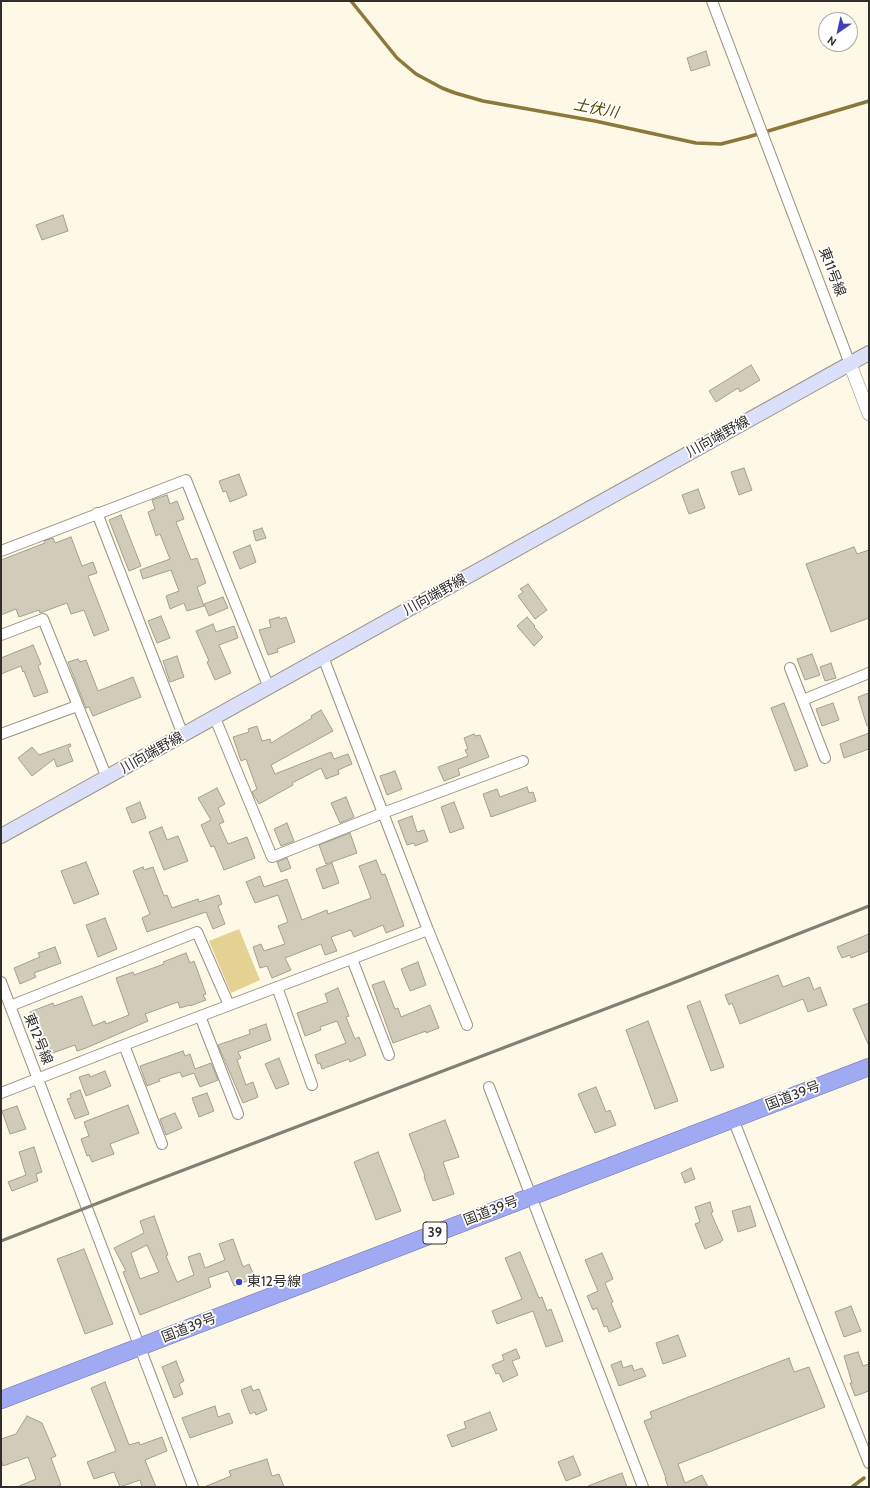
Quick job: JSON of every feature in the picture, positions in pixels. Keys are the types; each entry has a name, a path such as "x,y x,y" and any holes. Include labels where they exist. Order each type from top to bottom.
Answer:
{"highway":[{"name":"国道39号","path":"1,1400 869,1067"}],"main road":[{"name":"川向端野線","path":"2,834 107,778 869,353"}],"street":[{"name":"東11号線","path":"712,1 869,414"},
{"path":"1,550 186,480 269,688"},
{"path":"96,514 184,735"},
{"path":"1,636 43,620 107,778"},
{"path":"323,658 428,930 467,1025"},
{"path":"790,668 825,758"},
{"path":"803,700 869,673"},
{"path":"1,734 77,706"},
{"path":"215,718 272,857 383,813 523,761"},
{"path":"1,1093 428,930"},
{"path":"6,1002 197,932 229,1005"},
{"path":"352,959 389,1055"},
{"name":"東12号線","path":"1,982 6,1002 39,1079 140,1347 190,1486"},
{"path":"277,987 312,1085"},
{"path":"200,1016 238,1114"},
{"path":"124,1045 162,1144"},
{"path":"489,1087 643,1487"},
{"path":"733,1119 869,1463"}],"shaded area":[{"path":"239,929 260,980 231,993 209,941"}],"building":[{"path":"706,51 710,65 691,71 687,58"},
{"path":"63,215 68,231 42,240 36,225"},
{"path":"751,365 760,380 740,392 738,388 716,402 709,391"},
{"path":"744,468 752,490 739,495 731,472"},
{"path":"239,474 247,495 230,502 226,491 223,492 219,481"},
{"path":"698,489 705,508 689,514 682,495"},
{"path":"167,495 170,504 177,501 184,519 176,522 191,560 197,558 206,583 197,587 204,606 187,611 184,603 170,609 166,596 179,591 171,570 143,579 140,570 170,559 160,534 156,536 148,512 155,509 152,500"},
{"path":"121,515 141,566 129,571 109,520"},
{"path":"262,528 266,538 256,541 253,531"},
{"path":"71,537 82,566 93,562 97,573 88,576 109,630 94,636 84,610 71,614 67,603 40,613 39,610 19,617 16,609 1,615 1,560 45,543 44,541 53,538 55,543"},
{"path":"250,545 256,562 240,569 233,552"},
{"path":"854,547 857,554 869,550 869,618 831,632 806,564"},
{"path":"528,584 547,610 535,619 518,596 523,592 520,589"},
{"path":"223,597 228,608 209,616 204,604"},
{"path":"161,616 170,638 157,643 148,621"},
{"path":"279,617 280,619 286,617 295,642 277,649 278,652 268,655 259,630 271,627 269,620"},
{"path":"527,617 543,637 534,646 517,626"},
{"path":"213,624 216,632 234,626 238,638 219,645 231,673 215,680 207,662 209,661 196,631"},
{"path":"33,645 41,664 38,666 48,692 34,697 21,666 1,674 1,658"},
{"path":"812,654 820,675 805,680 797,659"},
{"path":"177,656 184,677 170,682 163,661"},
{"path":"78,659 80,662 86,660 98,691 133,677 141,697 93,716 89,707 86,708 68,662"},
{"path":"831,663 836,678 825,681 820,667"},
{"path":"869,693 869,725 867,726 858,697"},
{"path":"784,703 808,766 795,771 771,708"},
{"path":"833,703 839,720 822,726 816,709"},
{"path":"321,710 333,731 271,765 275,774 331,752 334,759 348,754 352,764 338,770 339,774 326,779 321,768 292,783 293,785 259,804 252,792 257,789 246,759 241,761 233,737 249,732 248,729 257,726 262,741 270,739 271,743 312,718 311,716"},
{"path":"869,733 869,749 844,758 840,744"},
{"path":"474,734 475,736 480,735 489,757 458,769 460,775 444,781 438,767 468,756 465,750 468,749 464,738"},
{"path":"70,744 71,746 68,748 73,761 57,767 54,759 32,776 18,758 32,747 39,755"},
{"path":"395,771 402,789 387,795 380,776"},
{"path":"527,787 529,793 533,792 536,801 491,817 483,794 497,789 500,797"},
{"path":"217,788 225,804 218,808 224,822 219,824 228,844 247,837 255,858 224,870 214,846 211,847 201,825 211,820 198,798"},
{"path":"346,797 354,817 340,823 331,803"},
{"path":"140,802 146,818 132,823 126,808"},
{"path":"454,802 464,828 450,833 441,807"},
{"path":"412,816 417,832 424,830 428,841 415,846 414,843 407,845 398,821"},
{"path":"287,823 294,841 281,846 274,829"},
{"path":"162,827 167,840 178,836 188,861 164,870 149,832"},
{"path":"350,833 357,853 326,864 319,845"},
{"path":"287,858 291,868 281,872 277,862"},
{"path":"376,860 382,875 385,874 404,926 386,933 383,925 354,937 351,930 331,937 337,951 325,955 321,944 285,958 291,970 272,978 267,966 260,968 253,947 261,944 264,951 285,944 278,926 288,922 278,895 255,903 246,882 260,876 264,887 287,879 302,920 327,910 328,914 371,898 359,866"},
{"path":"86,862 99,894 74,904 61,871"},
{"path":"332,863 339,883 323,889 316,869"},
{"path":"143,867 144,870 153,867 164,896 167,895 172,908 198,899 199,902 219,895 222,904 218,906 225,924 213,929 206,912 147,932 142,918 150,914 133,871"},
{"path":"105,918 117,949 98,957 86,925"},
{"path":"869,934 869,951 851,958 850,955 842,958 837,947"},
{"path":"55,947 61,963 34,973 36,977 20,984 14,968 40,957 38,953"},
{"path":"186,953 190,963 194,961 206,994 203,995 206,1000 180,1008 178,1002 145,1014 148,1021 86,1048 77,1051 75,1045 47,1055 30,1012 53,1003 54,1006 82,996 93,1026 105,1021 106,1024 129,1015 116,978 133,972 134,975 164,964 163,962"},
{"path":"418,962 426,985 410,991 401,969"},
{"path":"778,975 783,987 809,977 814,990 820,987 827,1005 808,1012 803,999 740,1024 732,1003 729,1005 725,995"},
{"path":"384,981 395,1009 398,1008 401,1017 430,1005 439,1028 393,1043 372,985"},
{"path":"338,988 349,1016 346,1017 355,1039 359,1037 366,1055 350,1062 349,1059 322,1069 320,1063 318,1064 315,1055 346,1043 337,1021 320,1027 321,1030 305,1036 297,1013 328,1002 325,994"},
{"path":"700,1001 724,1067 711,1071 687,1006"},
{"path":"869,1003 869,1046 853,1009"},
{"path":"648,1021 678,1101 655,1109 626,1030"},
{"path":"266,1024 271,1040 238,1052 241,1058 237,1060 246,1085 253,1082 258,1097 243,1103 218,1045 250,1034 249,1030"},
{"path":"183,1051 185,1056 190,1054 195,1069 211,1063 218,1080 200,1087 194,1073 182,1077 180,1072 159,1079 160,1081 147,1086 140,1066"},
{"path":"279,1058 289,1084 276,1089 265,1064"},
{"path":"105,1071 111,1086 86,1096 79,1077 89,1074 90,1077"},
{"path":"596,1087 606,1112 610,1110 616,1125 595,1133 578,1094"},
{"path":"80,1090 89,1114 75,1119 67,1099 71,1098 70,1094"},
{"path":"207,1093 214,1111 199,1117 192,1098"},
{"path":"128,1105 139,1133 110,1144 114,1154 92,1162 89,1155 87,1156 81,1139 89,1136 84,1122"},
{"path":"17,1106 26,1129 10,1134 2,1111"},
{"path":"175,1113 182,1128 166,1135 160,1119"},
{"path":"445,1120 459,1157 443,1162 454,1194 433,1201 409,1134"},
{"path":"34,1147 42,1172 36,1174 38,1181 12,1191 8,1182 26,1175 19,1152"},
{"path":"378,1152 401,1211 376,1220 354,1162"},
{"path":"691,1168 695,1179 685,1183 681,1173"},
{"path":"710,1202 713,1212 711,1213 723,1240 705,1249 695,1224 700,1222 695,1207"},
{"path":"750,1206 756,1226 738,1232 732,1211"},
{"path":"154,1216 168,1255 166,1256 177,1282 194,1275 188,1257 200,1253 205,1268 225,1260 219,1244 233,1239 243,1267 249,1264 255,1278 234,1286 228,1271 208,1278 211,1287 140,1315 123,1272 126,1271 114,1248 144,1233 140,1221","holes":["147,1245 159,1272 140,1279 131,1253"]},
{"path":"84,1249 113,1324 85,1334 57,1259"},
{"path":"520,1252 539,1298 542,1297 547,1311 551,1309 563,1341 546,1347 533,1311 497,1324 492,1311 522,1299 505,1258"},
{"path":"602,1253 613,1279 605,1283 621,1327 609,1332 607,1326 604,1327 597,1308 593,1310 587,1296 598,1291 585,1260"},
{"path":"851,1306 861,1331 844,1337 835,1312"},
{"path":"678,1335 686,1356 663,1364 656,1343"},
{"path":"516,1349 520,1358 512,1361 518,1375 503,1382 499,1373 496,1374 492,1365 504,1360 502,1355"},
{"path":"858,1352 863,1366 869,1364 869,1391 855,1396 850,1383 852,1383 844,1356"},
{"path":"789,1358 794,1372 809,1367 825,1407 678,1464 685,1483 702,1475 708,1487 668,1487 644,1421 652,1418 650,1412"},
{"path":"176,1361 184,1381 179,1384 183,1394 174,1398 162,1367"},
{"path":"621,1361 623,1368 632,1365 634,1371 642,1368 646,1376 619,1386 611,1365"},
{"path":"105,1382 129,1445 139,1442 140,1445 162,1437 167,1451 145,1460 156,1487 142,1487 140,1480 120,1487 114,1472 94,1479 87,1462 116,1451 91,1388"},
{"path":"251,1386 253,1391 259,1389 267,1410 256,1415 255,1412 250,1414 241,1390"},
{"path":"215,1406 218,1417 229,1413 233,1423 190,1438 182,1418"},
{"path":"490,1412 497,1430 452,1447 447,1435 466,1428 464,1422"},
{"path":"27,1416 42,1423 56,1456 51,1458 61,1485 55,1487 17,1487 36,1479 28,1457 3,1466 1,1459 1,1439 16,1434"},
{"path":"573,1456 581,1475 566,1481 558,1462"},
{"path":"267,1459 272,1476 279,1474 284,1487 204,1487 231,1476 229,1471"},
{"path":"622,1473 627,1487 588,1487 588,1486"}],"waterway":[{"name":"土伏川","path":"351,1 397,58 416,74 442,88 483,101 595,121 696,143 721,144 869,101"},
{"path":"852,1487 864,1478"}],"railway":[{"path":"1,1241 668,985 869,906"}],"place":[{"name":"東12号線","path":"239,1282"}]}
